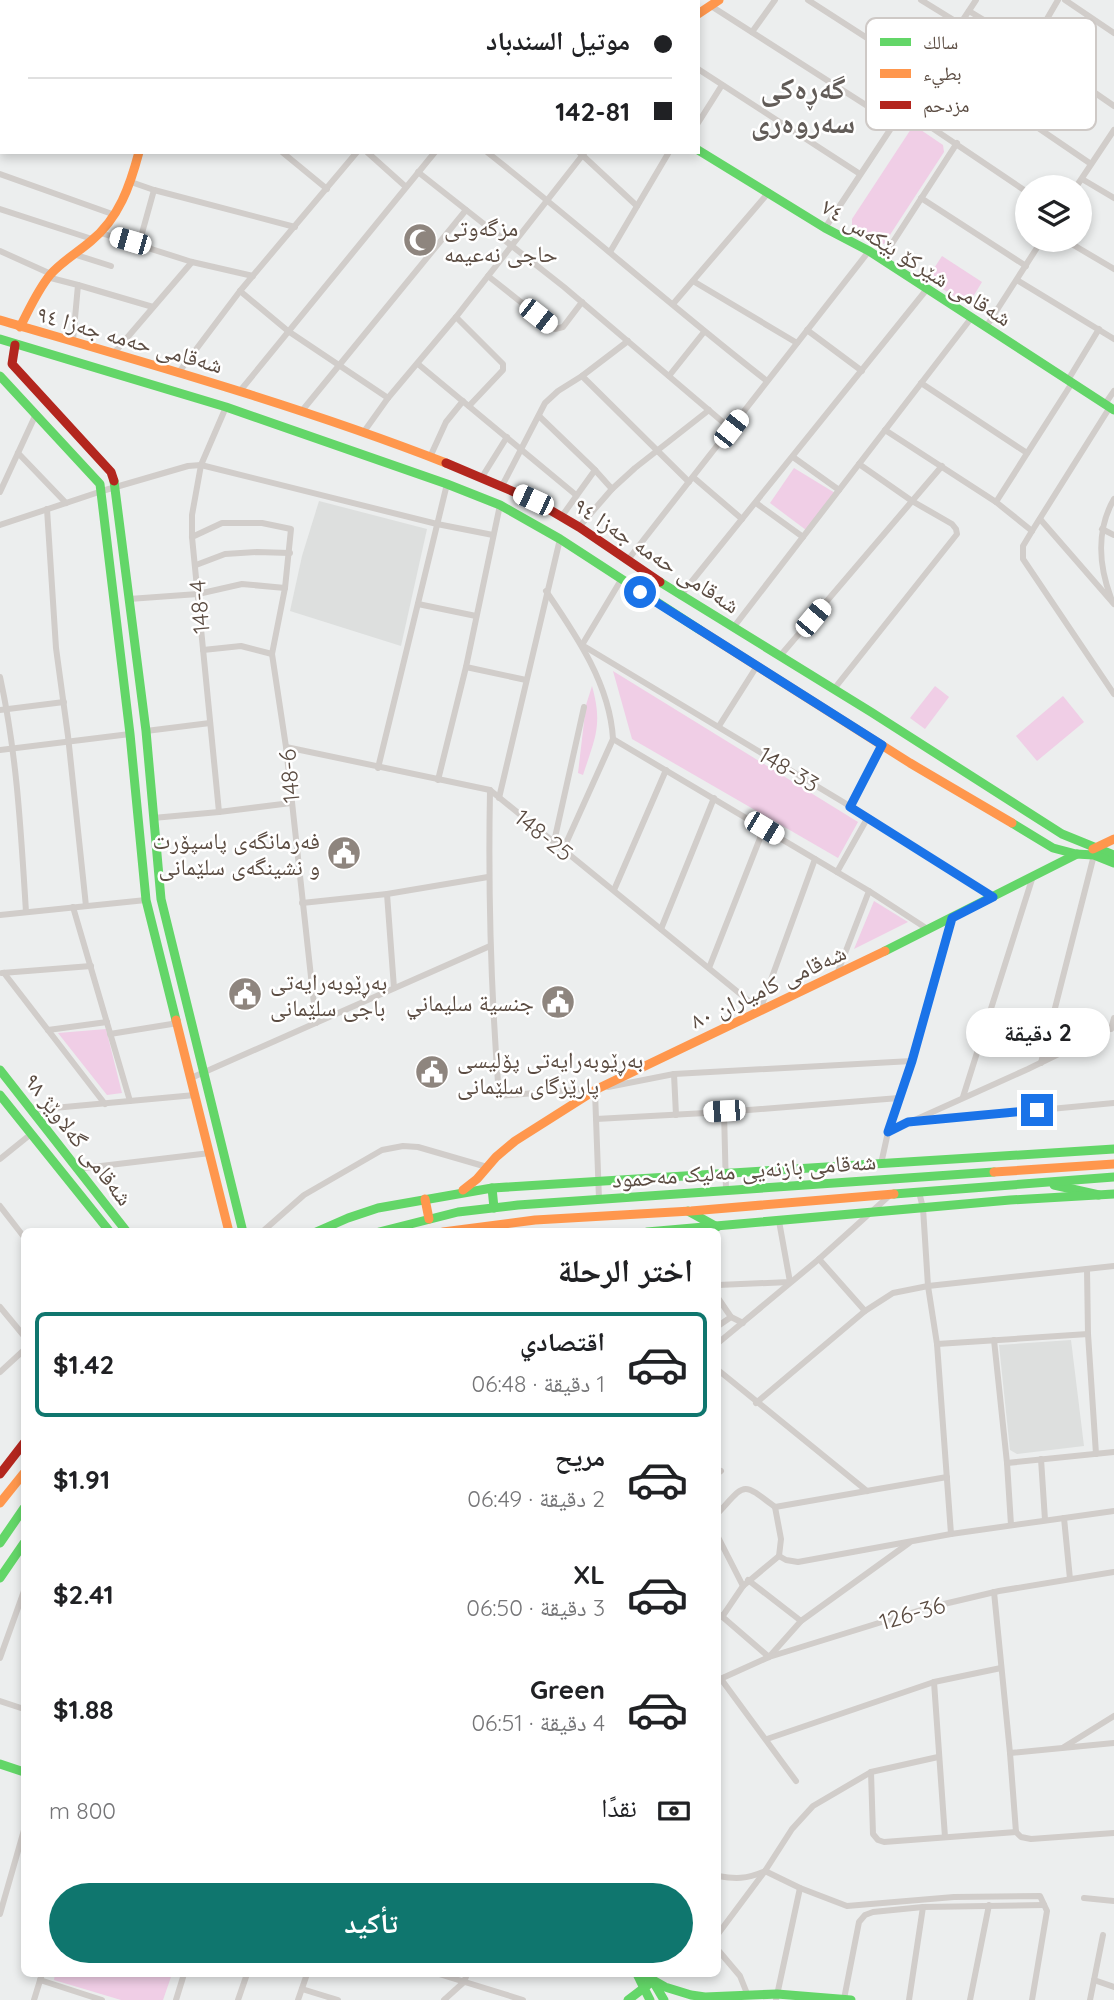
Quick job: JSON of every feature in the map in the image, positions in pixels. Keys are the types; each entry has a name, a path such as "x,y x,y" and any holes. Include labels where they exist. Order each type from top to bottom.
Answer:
{"main road":[{"path":"700,13 715,3"},
{"name":"شەقامی شێرکۆ بێکەس ٧٤","path":"700,151 825,228 882,259 1110,407"},
{"path":"20,327 49,276 100,233 115,215 131,182 138,154"},
{"name":"شەقامی حەمە جەزا ٩٤","path":"0,320 240,391 430,457 533,500 579,527 680,596 834,689 1062,834 1095,851"},
{"name":"شەقامی حەمە جەزا ٩٤","path":"0,339 226,407 500,505 560,539 882,745 1053,848 1076,855"},
{"path":"15,345 12,364 111,472 116,486 146,731 161,899 242,1228"},
{"path":"144,382 151,364"},
{"path":"0,376 100,484 102,491 146,900 228,1228"},
{"path":"523,517 533,500"},
{"name":"شەقامی کامیاران ٨٠","path":"455,1194 471,1185 515,1141 596,1091 929,930 1076,855 1095,851 1114,839"},
{"path":"1095,851 1114,855"},
{"path":"1095,851 1114,863"},
{"name":"شەقامی گەلاوێژ ٩٨","path":"0,1070 124,1228"},
{"name":"شەقامی گەلاوێژ ٩٨","path":"0,1095 107,1228"},
{"path":"325,1228 378,1208 492,1188 1114,1149"},
{"name":"شەقامی بازنەیی مەلیک مەحمود","path":"394,1228 497,1207 1114,1164"},
{"path":"72,1184 79,1184 83,1177"},
{"name":"شەقامی بازنەیی مەلیک مەحمود","path":"464,1228 1114,1177"},
{"path":"1040,1181 1099,1195"},
{"path":"492,1188 503,1223"},
{"path":"703,1228 1010,1200 1114,1194"},
{"path":"425,1199 429,1219"},
{"path":"478,1209 480,1225"},
{"path":"687,1211 717,1227"},
{"path":"2,1467 21,1446"},
{"path":"1,1498 21,1476"},
{"path":"0,1543 21,1512"},
{"path":"0,1578 21,1547"},
{"path":"0,1764 21,1769"},
{"path":"640,1977 650,2000"},
{"path":"645,1977 691,1995 851,2000"},
{"path":"628,2000 653,1981"},
{"path":"653,1981 664,2000"}],"street":[{"path":"752,32 775,0"},
{"path":"808,0 866,37"},
{"path":"921,0 950,18"},
{"path":"964,18 976,0"},
{"path":"1048,18 1058,0"},
{"path":"1065,0 1092,18"},
{"path":"715,3 752,32 866,105"},
{"path":"969,10 982,18"},
{"path":"1096,21 1114,33"},
{"path":"700,70 860,174"},
{"path":"700,119 722,85"},
{"path":"1096,94 1114,106"},
{"path":"825,228 889,130"},
{"path":"937,130 1015,184"},
{"path":"1041,130 1091,164"},
{"path":"1084,175 1114,130"},
{"path":"882,259 957,143"},
{"path":"284,154 327,188"},
{"path":"178,372 253,276 355,154"},
{"path":"370,154 406,187"},
{"path":"240,391 433,154"},
{"path":"490,154 610,251 704,332 768,381"},
{"path":"363,433 388,398 548,200 581,154"},
{"path":"583,154 637,206"},
{"path":"610,251 668,154"},
{"path":"418,172 582,302 731,429"},
{"path":"0,174 115,215"},
{"path":"131,182 295,227"},
{"path":"1092,185 1114,198"},
{"path":"139,244 155,190"},
{"path":"673,304 769,192"},
{"path":"921,198 1026,266"},
{"path":"0,209 92,239"},
{"path":"301,412 466,210"},
{"path":"100,233 192,262 253,276"},
{"path":"0,251 49,276 153,307"},
{"path":"627,561 869,251"},
{"path":"986,327 1035,252"},
{"path":"1085,252 1114,269"},
{"path":"73,254 111,266"},
{"path":"114,353 192,262"},
{"path":"488,276 555,328 563,327 582,302"},
{"path":"1017,280 1114,339"},
{"path":"693,281 797,343"},
{"path":"73,340 78,285"},
{"path":"680,596 928,289"},
{"path":"240,292 288,331 388,398"},
{"path":"430,457 446,422 503,370 503,364 456,317"},
{"path":"733,628 971,317"},
{"path":"996,502 1070,381 1098,329"},
{"path":"807,330 862,371"},
{"path":"669,376 704,332"},
{"path":"502,486 545,403 628,341"},
{"path":"418,364 576,495"},
{"path":"582,376 656,451 742,519"},
{"path":"921,383 1027,453"},
{"path":"1114,391 1110,407 1022,551 1023,559 1114,691"},
{"name":"148-4","path":"219,812 192,515 201,465 226,407"},
{"path":"579,527 612,489 709,410"},
{"path":"0,492 36,414"},
{"path":"539,416 612,489"},
{"path":"885,430 996,502 1032,531"},
{"path":"482,477 507,437"},
{"path":"18,453 66,503"},
{"path":"793,457 839,490"},
{"path":"834,689 956,538 957,532 952,524 912,501 859,464"},
{"path":"0,525 116,486 188,466 201,465 437,524 493,535"},
{"path":"780,656 942,466"},
{"path":"562,516 595,470"},
{"path":"379,768 447,484"},
{"path":"1114,499 1102,529 1101,554 1103,578 1114,603"},
{"path":"756,503 803,537"},
{"path":"438,780 466,667 500,505"},
{"path":"47,509 56,648 86,906"},
{"path":"1040,519 1114,603"},
{"name":"148-6","path":"192,537 222,523 262,523 291,529 285,588 272,654 286,747 316,1023"},
{"path":"1102,529 1114,534"},
{"path":"499,798 560,539"},
{"path":"195,565 225,554 290,553"},
{"path":"582,645 621,580"},
{"path":"129,599 198,594 242,584 285,588"},
{"path":"546,591 582,645 601,688 613,739 563,850"},
{"path":"418,604 476,616"},
{"name":"148-33","path":"582,645 868,817 993,897"},
{"path":"203,650 241,646 272,654"},
{"path":"719,726 757,666"},
{"path":"466,667 526,680"},
{"path":"0,677 20,805 26,912"},
{"path":"3,709 64,702"},
{"path":"555,842 584,708"},
{"path":"146,731 210,723"},
{"path":"0,750 130,734"},
{"path":"613,739 869,891 929,930"},
{"path":"850,807 882,745"},
{"path":"286,747 490,790 490,946 499,1096 584,1089 596,1091 674,1074 912,1061"},
{"path":"614,890 666,770"},
{"name":"148-25","path":"490,790 760,1010"},
{"path":"661,929 713,798"},
{"path":"153,818 291,803"},
{"path":"837,872 868,817"},
{"path":"709,968 764,828"},
{"path":"1041,1063 1095,851"},
{"path":"760,1010 815,859"},
{"path":"963,1097 1033,876"},
{"path":"302,903 387,894 488,877"},
{"path":"837,974 869,891"},
{"path":"387,894 394,988"},
{"path":"0,915 146,900"},
{"path":"73,907 130,1101"},
{"path":"881,1164 888,1132 912,1061 952,918"},
{"path":"191,1078 490,946"},
{"path":"2,974 91,966"},
{"path":"2,974 105,1104"},
{"path":"888,1132 1113,1028 1114,1018"},
{"path":"48,1030 107,1022"},
{"path":"110,1034 178,1024"},
{"path":"674,1074 676,1115"},
{"path":"596,1091 599,1200"},
{"path":"32,1110 195,1095"},
{"path":"596,1119 899,1098"},
{"path":"908,1122 1114,1103"},
{"path":"724,1111 726,1191"},
{"path":"0,1159 31,1134"},
{"path":"267,1228 304,1195 372,1155 389,1149 418,1147 487,1167"},
{"path":"76,1169 210,1153"},
{"path":"919,1192 923,1208 928,1286 937,1344 951,1534"},
{"path":"721,1341 819,1259 890,1195"},
{"path":"0,1206 21,1233"},
{"path":"779,1221 790,1282"},
{"path":"819,1259 865,1311"},
{"path":"757,1403 865,1311 893,1293 928,1286 1114,1266"},
{"path":"1087,1269 1088,1334 1096,1454"},
{"path":"721,1285 790,1282"},
{"path":"721,1302 731,1317 743,1323"},
{"path":"0,1307 21,1332"},
{"path":"721,1324 731,1317"},
{"path":"937,1344 1088,1334"},
{"path":"994,1340 1011,1525"},
{"path":"0,1372 21,1353"},
{"path":"721,1373 867,1492"},
{"path":"1007,1463 1114,1452"},
{"path":"1041,1459 1045,1520"},
{"path":"775,1507 947,1477"},
{"path":"721,1510 740,1490 754,1490 775,1507 781,1539 779,1556 746,1583 721,1614"},
{"path":"779,1556 798,1562 951,1534 1114,1511"},
{"path":"1063,1518 1070,1579"},
{"path":"721,1542 746,1583 801,1621"},
{"path":"721,1616 769,1657 801,1621 911,1542"},
{"name":"126-36","path":"721,1678 769,1657 927,1608 993,1592 1114,1572"},
{"path":"993,1592 1016,1832 1021,1837 1031,1839 1114,1833"},
{"path":"0,1658 21,1599"},
{"path":"766,1739 934,1682 1001,1668"},
{"path":"721,1682 796,1780"},
{"path":"934,1682 945,1837"},
{"path":"0,1701 21,1708"},
{"path":"1063,1748 1114,1716"},
{"path":"1010,1753 1114,1743"},
{"path":"721,1930 792,1829 813,1806 871,1772 938,1757"},
{"path":"871,1772 873,1834 878,1840 884,1842 1016,1832"},
{"path":"0,1914 21,1844"},
{"path":"721,1876 734,1879 765,1871 848,1906 954,1897 1040,1896 1047,1911 1032,2000"},
{"path":"776,1997 800,1888"},
{"path":"1084,1898 1114,1901"},
{"path":"970,2000 989,1905"},
{"path":"844,1999 859,1922 865,1915 923,1907 1044,1905"},
{"path":"909,2000 923,1907"},
{"path":"1090,2000 1103,1935"},
{"path":"721,1954 740,1976 748,1996"},
{"path":"34,2000 41,1977 102,2000"},
{"path":"176,2000 183,1977"},
{"path":"238,2000 246,1977"},
{"path":"298,2000 306,1977"},
{"path":"448,1977 523,2000"},
{"path":"444,2000 466,1977"},
{"path":"1094,1980 1114,1987"},
{"path":"302,1989 338,2000"}],"shaded area":[{"path":"910,130 921,130 943,145 944,152 884,244 877,244 852,225 852,219"},
{"path":"942,256 982,282 968,305 927,279"},
{"path":"794,468 835,493 806,530 770,503"},
{"path":"319,501 427,529 401,646 290,611 302,556"},
{"path":"613,671 858,822 838,858 632,739"},
{"path":"592,686 597,722 583,775 578,773 586,705"},
{"path":"935,686 949,697 925,729 910,718"},
{"path":"1063,696 1084,722 1037,761 1016,736"},
{"path":"874,901 908,922 854,949"},
{"path":"106,1029 122,1093 107,1095 58,1033"},
{"path":"1071,1340 1084,1446 1017,1454 1010,1450 999,1345"},
{"path":"54,1977 171,1977 163,2000 121,2000 54,1980"}],"traffic: fast":[{"path":"700,151 825,228 869,251 1114,410"},
{"path":"0,339 226,407 500,505 560,539 700,630"},
{"path":"0,376 100,484 130,734 146,900 176,1020"},
{"path":"114,481 146,731 161,899 242,1228"},
{"path":"660,582 1062,834 1114,855"},
{"path":"1012,823 1053,848 1094,855 1114,863"},
{"path":"885,951 1077,854"},
{"path":"0,1070 124,1228"},
{"path":"0,1095 107,1228"},
{"path":"325,1228 378,1208 492,1188 1114,1149"},
{"path":"395,1228 458,1212 518,1205 994,1172"},
{"path":"894,1194 1114,1177"},
{"path":"1054,1185 1099,1195"},
{"path":"492,1188 494,1208"},
{"path":"692,1228 1010,1200 1114,1194"},
{"path":"688,1211 717,1227"},
{"path":"0,1543 21,1512"},
{"path":"0,1578 21,1547"},
{"path":"0,1764 21,1771"},
{"path":"638,1977 650,2000"},
{"path":"647,1977 665,1987 705,1997 777,1994 851,2000"},
{"path":"628,2000 653,1981"},
{"path":"654,1983 664,2000"}],"traffic: slow":[{"path":"700,13 719,0"},
{"path":"20,327 50,275 101,232 116,212 132,177 138,154"},
{"path":"0,320 280,404 446,463"},
{"path":"700,630 910,763 1012,823"},
{"path":"1093,849 1114,839"},
{"path":"463,1190 515,1141 597,1089 885,951"},
{"path":"176,1020 228,1228"},
{"path":"994,1172 1114,1164"},
{"path":"474,1228 535,1220 691,1211 894,1194"},
{"path":"425,1199 429,1219"},
{"path":"0,1503 21,1477"}],"traffic: jam":[{"path":"15,345 12,364 111,472 114,481"},
{"path":"446,463 533,500 579,527 660,582"},
{"path":"0,1474 21,1447"}],"place":[{"name":"مزگەوتی حاجی نەعیمە","path":"420,240"},
{"name":"فەرمانگەی پاسپۆرت و نشینگەی سلێمانی","path":"344,853"},
{"name":"بەڕێوبەرایەتی باجی سلێمانی","path":"245,994"},
{"name":"جنسية سليماني","path":"558,1002"},
{"name":"بەڕێوبەرایەتی پۆلیسی پارێزگای سلێمانی","path":"432,1072"}],"district":[{"name":"گەڕەکی سەروەری","path":"803,105"}],"route":[{"path":"640,592 882,745 850,807 993,897 952,918 912,1061 888,1132 908,1122 1037,1110"}]}
